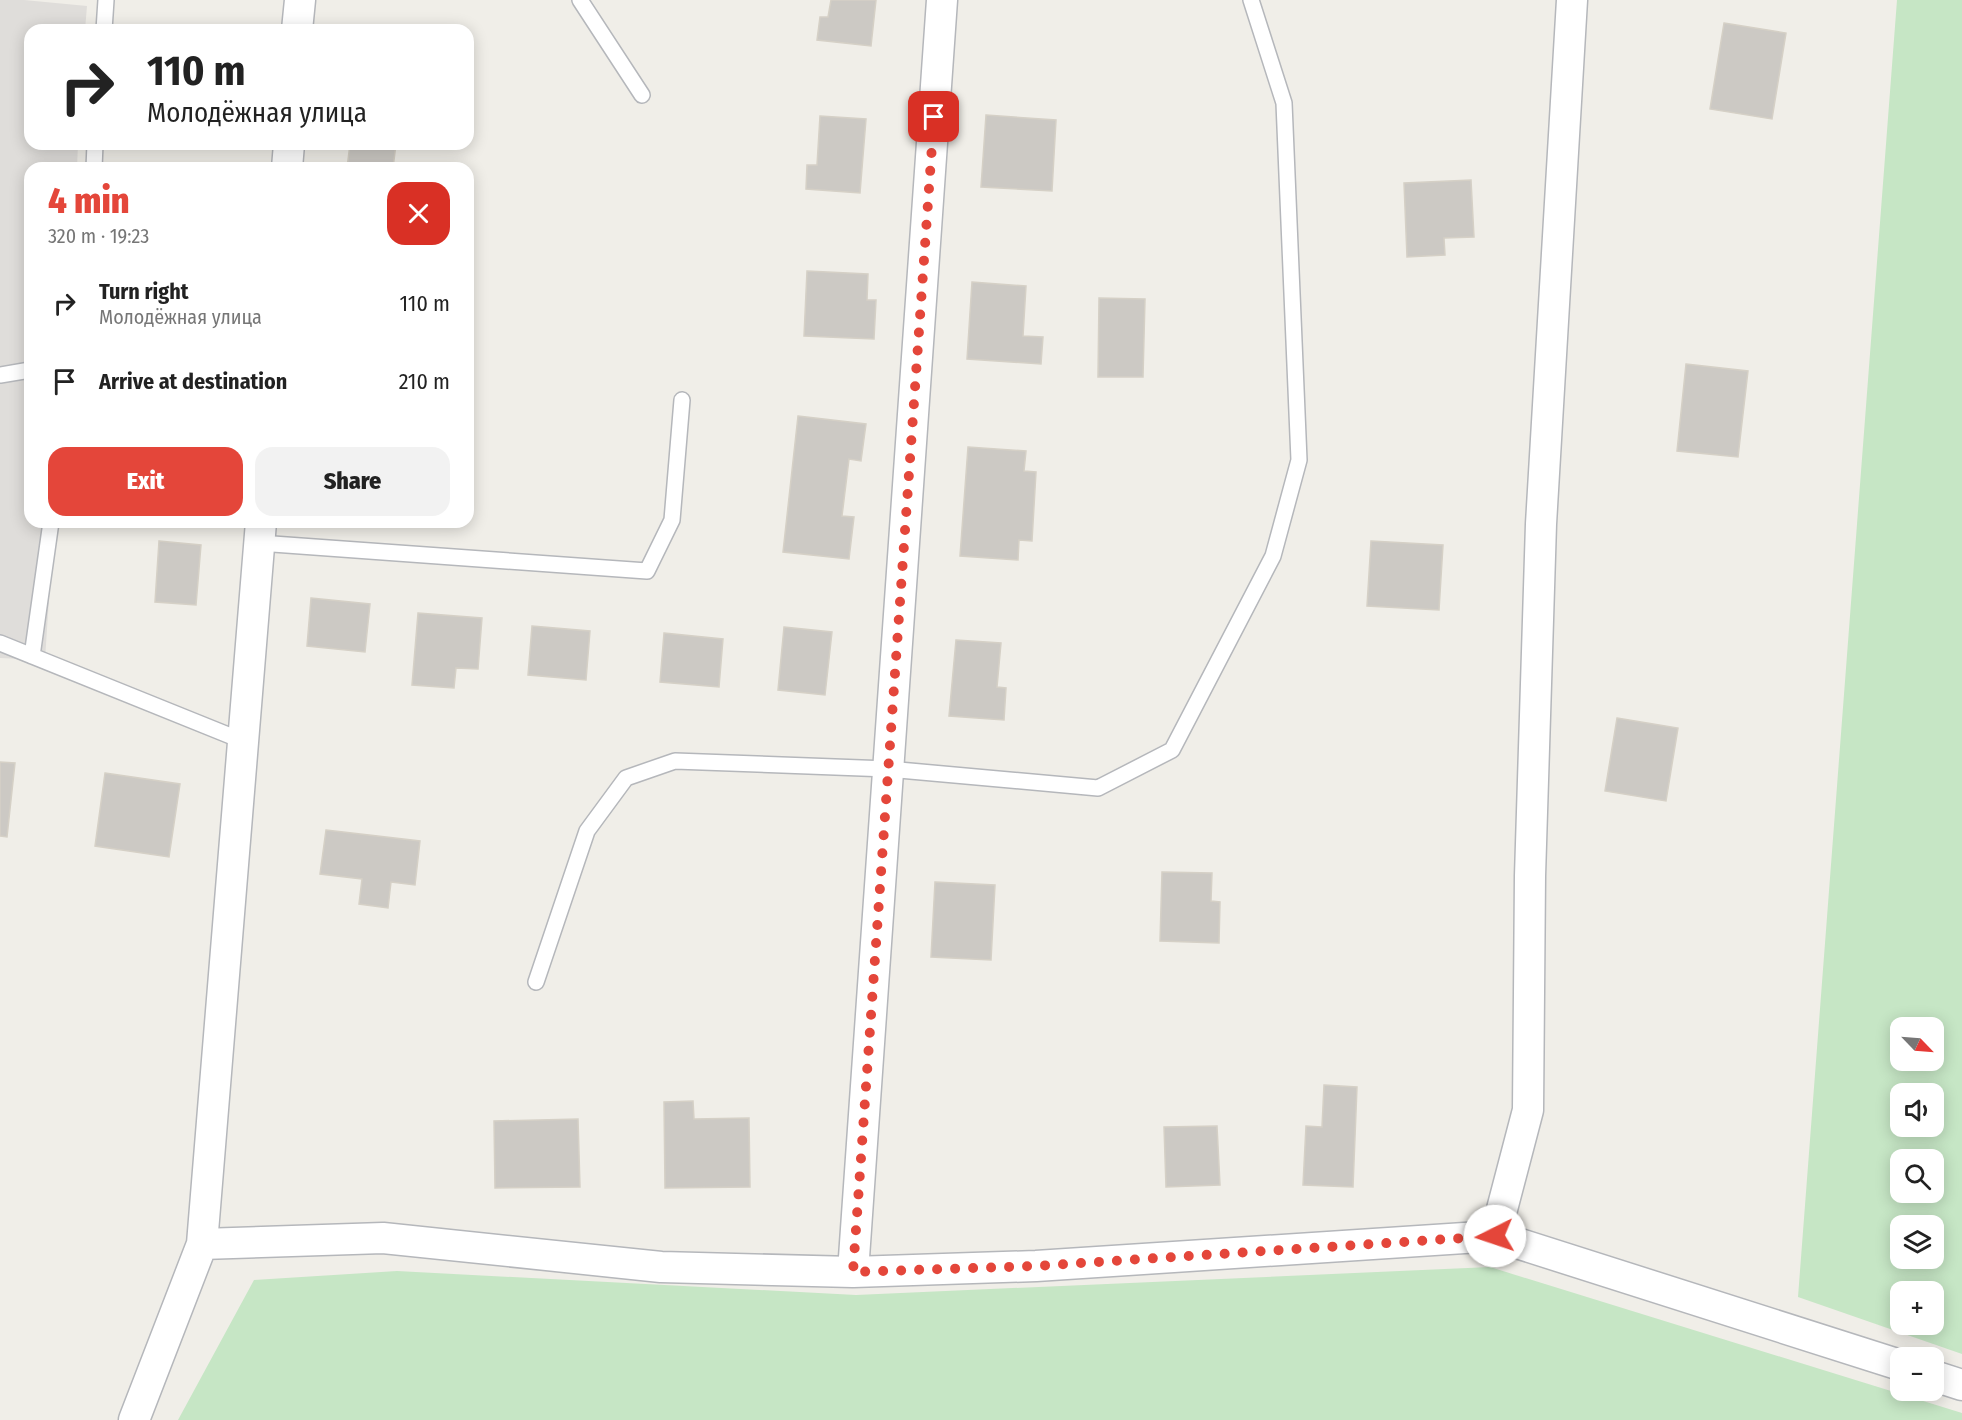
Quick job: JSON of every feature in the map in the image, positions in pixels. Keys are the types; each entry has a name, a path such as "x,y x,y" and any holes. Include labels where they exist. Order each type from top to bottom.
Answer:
{"street":[{"path":"298,24 300,0"},
{"path":"853,1272 942,0"},
{"path":"1495,1236 1528,1110 1530,876 1540,524 1572,0"},
{"path":"134,1420 202,1244 260,532"},
{"path":"202,1244 383,1238 662,1267 853,1272 1036,1266 1495,1236 1890,1362"},
{"path":"1944,1379 1962,1385"}],"lane":[{"path":"104,24 106,0"},
{"path":"580,0 642,95"},
{"path":"536,982 587,831 626,778 675,760 888,769 1098,788 1172,750 1273,556 1299,460 1284,103 1251,0"},
{"path":"0,375 24,371"},
{"path":"260,532 647,571 672,520 682,400"},
{"path":"32,656 50,528"},
{"path":"0,643 243,741"}],"shaded area":[{"path":"0,0 24,0 87,6 86,24 24,24 24,150 78,150 77,162 24,162 24,528 54,528 45,660 0,658"}],"green space":[{"path":"1897,0 1962,0 1962,1354 1907,1335 1944,1335 1944,1281 1890,1281 1890,1329 1798,1297"},
{"path":"1490,1267 1890,1391 1890,1401 1923,1401 1962,1413 1962,1420 178,1420 254,1280 397,1271 856,1295"}],"building":[{"path":"831,0 876,0 871,46 817,40 820,17 828,17"},
{"path":"1724,23 1786,33 1772,119 1710,109"},
{"path":"986,115 1056,120 1052,191 981,187"},
{"path":"820,116 866,119 860,193 806,189 807,165 817,165"},
{"path":"349,150 395,150 394,162 348,162"},
{"path":"1471,180 1474,237 1444,238 1445,255 1407,257 1404,183"},
{"path":"807,271 868,274 867,300 876,300 874,339 804,336"},
{"path":"972,282 1026,286 1023,336 1043,337 1041,364 967,359"},
{"path":"1099,298 1145,299 1143,377 1098,377"},
{"path":"1686,364 1748,371 1738,457 1677,451"},
{"path":"798,416 866,424 861,461 849,459 842,516 854,517 849,559 783,552"},
{"path":"968,447 1026,451 1024,471 1036,472 1032,541 1019,540 1018,560 960,556"},
{"path":"159,541 201,545 196,605 155,602"},
{"path":"1371,541 1443,545 1439,610 1367,606"},
{"path":"311,598 370,604 365,652 307,646"},
{"path":"418,613 482,618 478,669 456,668 454,688 412,685"},
{"path":"532,626 590,631 586,680 528,675"},
{"path":"784,627 832,632 825,695 778,690"},
{"path":"664,633 723,639 719,687 660,682"},
{"path":"956,640 1001,643 997,687 1006,688 1004,720 949,716"},
{"path":"1617,718 1678,728 1666,801 1605,791"},
{"path":"0,762 15,763 7,837 0,836"},
{"path":"105,773 180,784 169,857 95,846"},
{"path":"326,830 420,841 415,885 391,882 388,908 359,904 362,879 320,874"},
{"path":"1162,872 1212,873 1211,901 1220,902 1219,943 1160,941"},
{"path":"935,882 995,885 991,960 931,957"},
{"path":"1324,1085 1357,1087 1353,1187 1303,1185 1306,1126 1322,1127"},
{"path":"693,1101 694,1119 749,1118 750,1187 665,1188 664,1102"},
{"path":"578,1119 580,1187 495,1188 494,1121"},
{"path":"1217,1126 1220,1185 1166,1187 1164,1127"}],"route":[{"path":"934,117 853,1272 1036,1266 1495,1236"}]}
